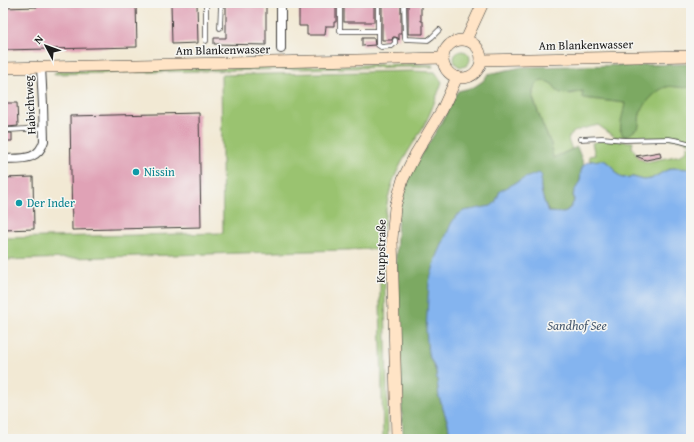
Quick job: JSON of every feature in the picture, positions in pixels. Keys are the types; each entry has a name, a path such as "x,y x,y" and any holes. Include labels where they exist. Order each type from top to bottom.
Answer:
{"street":[{"path":"281,3 281,49"},
{"path":"466,40 483,3"},
{"path":"466,40 473,43 477,47 480,52 481,60 478,70 474,74 463,78 451,75 444,65 443,58 444,53 451,43 466,40"},
{"name":"Am Blankenwasser","path":"481,60 691,56"},
{"name":"Am Blankenwasser","path":"3,68 443,58"},
{"name":"Habichtweg","path":"3,159 32,157 43,146 44,128 41,67"},
{"name":"Kruppstraße","path":"397,439 392,239 395,207 401,186 409,167 442,110 457,77"}],"lane":[{"path":"206,3 206,41"},
{"path":"220,28 221,3"},
{"path":"340,3 340,31 377,30"},
{"path":"378,3 377,43 379,46 392,46 395,43 395,40"},
{"path":"404,3 405,39 428,40 438,30"},
{"path":"9,130 44,128"},
{"path":"580,139 669,139 691,144"}],"green space":[{"path":"459,51 465,51 470,56 468,65 465,67 459,67 454,62 454,56"},
{"path":"411,64 433,65 433,67 53,74 57,71"},
{"path":"691,64 691,87 662,88 650,98 641,111 639,117 639,127 630,134 623,136 621,132 621,124 625,103 583,98 583,91 564,94 558,92 552,84 545,81 536,85 533,89 533,98 551,144 553,158 577,147 584,165 582,167 580,181 573,194 574,201 571,207 563,213 549,212 543,199 540,182 500,191 495,203 491,207 464,211 456,216 451,224 428,353 436,371 439,397 452,439 403,439 396,258 398,212 404,190 412,171 442,122 458,91 474,87 483,81 488,74 522,67"},
{"path":"413,71 435,72 442,82 426,122 402,161 394,178 388,198 383,230 380,230 379,248 384,244 388,439 383,439 379,249 3,260 3,238 223,233 221,75"},
{"path":"546,81 552,84 557,91 571,94 584,91 584,98 625,103 620,131 639,123 641,110 650,98 662,88 691,87 691,143 679,139 615,137 598,125 573,132 569,139 572,149 553,158 551,144 533,98 534,89 537,83"},
{"path":"603,140 633,142 632,147 639,158 646,162 681,155 687,150 687,145 691,147 691,169 673,168 651,179 644,180 633,177 622,178 617,174 614,168 604,160 590,161 589,156 595,155 592,143"}],"water":[{"name":"Sandhof See","path":"604,160 614,168 617,174 622,178 633,177 644,180 651,179 673,168 691,169 691,439 452,439 439,397 436,371 428,353 426,330 429,282 436,259 451,224 456,216 464,211 491,206 495,203 500,191 525,178 539,173 542,176 541,190 548,212 564,213 571,207 574,201 574,192 580,181 581,171 584,165 592,161"}],"building":[{"path":"37,3 136,3 137,47 3,50 3,8 37,7"},
{"path":"171,3 197,3 198,43 172,44"},
{"path":"226,3 266,3 266,45 214,44 214,38 226,38"},
{"path":"299,3 336,3 336,22 334,22 334,26 326,26 325,35 307,35 307,26 299,26"},
{"path":"344,3 374,3 374,22 344,22"},
{"path":"382,3 401,3 401,33 399,33 399,40 398,38 393,37 392,40 382,40"},
{"path":"408,3 421,3 423,34 408,34"},
{"path":"362,38 374,38 375,45 362,46"},
{"path":"3,103 17,103 18,126 7,127 6,130 7,133 12,133 12,141 3,141"},
{"name":"Nissin","path":"199,113 201,227 72,230 70,116"},
{"path":"660,152 661,157 646,160 636,156"},
{"name":"Der Inder","path":"33,177 34,229 4,230 3,178"}],"place":[{"name":"Nissin","path":"136,172"},
{"name":"Der Inder","path":"19,203"}]}
